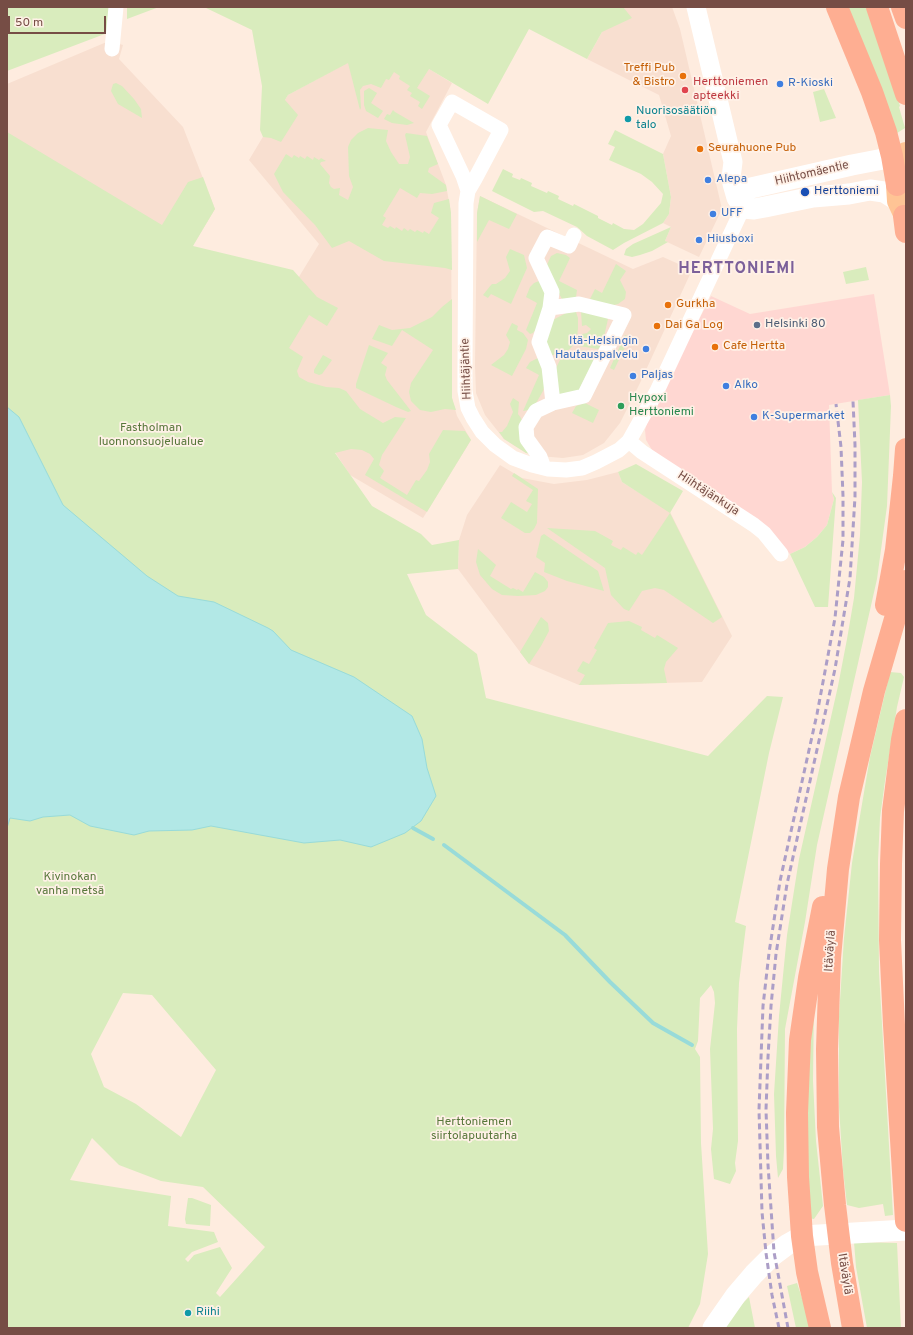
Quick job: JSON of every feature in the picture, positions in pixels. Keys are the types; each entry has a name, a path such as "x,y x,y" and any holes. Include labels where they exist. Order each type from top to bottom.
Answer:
{"highway":[{"path":"837,7 872,92 886,132 901,155 902,210"},
{"path":"876,7 906,94"},
{"path":"902,7 906,18"},
{"path":"874,691 882,628 896,550 906,448"},
{"name":"Itäväylä","path":"853,1328 842,1263 828,1126 827,1056 830,958 838,869 849,797 874,691 906,581"},
{"path":"905,1211 890,940 893,811 906,720"},
{"path":"893,811 906,759"},
{"path":"820,1328 807,1272 802,1236 797,1113 800,1040 817,932 849,797"}],"main road":[{"name":"Hiihtomäentie","path":"751,188 901,155"},
{"name":"Hiihtomäentie","path":"743,208 759,208 813,197 849,194 870,190 884,192 902,210"},
{"path":"713,1328 736,1295 754,1274 772,1256 802,1236 906,1230"}],"street":[{"path":"112,49 116,7"},
{"path":"696,7 734,162 751,188"},
{"name":"Hiihtäjäntie","path":"468,191 463,176 439,125 452,102 501,130 468,191 466,203 465,391 468,408 482,432 495,445 513,458 544,468 566,470 582,468 610,456 629,441 657,391 751,188"},
{"path":"734,162 730,178 736,198 743,208"},
{"path":"553,403 549,367 539,342 550,308 552,292 536,258 547,237 569,246 574,235"},
{"path":"544,468 540,457 527,439 526,428 536,411 553,403 584,396 624,315 579,304 550,308"},
{"name":"Hiihtäjänkuja","path":"629,441 646,454 754,525 781,554"}],"shaded area":[{"path":"582,7 672,7 680,29 722,209 699,257 665,241 671,227 663,223 669,214 671,197 663,154 671,136 659,95 587,59 602,32"},
{"path":"109,41 123,45 119,59 183,127 215,209 184,260 7,185 7,84"},
{"path":"385,42 452,83 426,132 446,185 451,213 452,398 457,416 471,440 423,518 350,475 261,339 319,244 249,160 288,95"},
{"path":"480,196 633,269 663,257 692,270 620,423 604,443 583,455 563,458 539,456 526,453 504,439 485,415 476,393 477,213"},
{"name":"K-Supermarket","path":"874,294 890,395 829,405 832,492 834,499 827,525 817,537 805,547 790,554 769,530 652,450 646,440 645,430 649,417 711,296 750,314"},
{"path":"500,465 522,478 554,484 587,480 618,472 622,482 670,512 732,636 702,682 579,685 529,664 458,569 459,540 467,515"}],"green space":[{"path":"7,7 110,7 110,32 7,71"},
{"path":"127,7 159,7 127,19"},
{"path":"204,7 623,7 632,18 602,32 587,59 529,29 488,104 429,69 417,88 430,96 422,109 418,106 420,102 410,96 412,93 407,90 410,86 399,79 400,76 394,72 389,80 386,79 381,88 371,84 363,86 360,90 360,110 348,63 288,95 285,100 298,115 281,142 263,137 260,130 262,86 252,30"},
{"path":"847,7 869,7 870,9 900,106 905,128 894,135"},
{"path":"116,83 122,86 134,99 141,109 142,118 118,104 111,91 113,84"},
{"path":"369,88 377,93 371,103 383,111 378,118 366,111 364,105 364,91"},
{"path":"824,89 836,118 820,122 813,92"},
{"path":"393,110 414,123 407,125 392,123 384,119 387,114 390,115"},
{"path":"368,128 388,130 386,141 399,164 408,164 410,157 405,135 406,133 427,136 438,164 429,168 428,172 446,185 447,191 432,194 420,193 417,198 400,188 383,216 386,218 382,225 388,228 390,226 395,229 396,227 402,231 404,228 408,231 410,229 415,232 417,230 423,233 424,231 429,234 439,218 431,213 434,203 449,199 451,213 452,270 384,261 349,241 332,248 315,225 283,192 274,174 286,154 292,158 294,155 305,159 307,156 313,160 314,157 319,160 321,158 326,161 321,162 320,164 330,176 329,183 331,187 334,189 340,188 339,195 348,200 353,187 349,176 348,147 351,140 358,133"},
{"path":"615,130 663,154 671,197 669,214 663,223 613,250 587,236 577,227 543,211 534,212 492,191 503,169 513,174 512,177 520,180 521,178 532,183 531,186 547,193 548,191 559,196 558,199 573,206 574,204 612,225 613,223 624,229 634,230 643,224 661,203 663,194 652,182 641,174 609,160 615,147 608,144"},
{"path":"7,132 162,225 188,182 203,177 215,209 193,246 293,270 317,297 338,308 327,326 309,315 289,348 303,357 297,371 299,377 308,382 326,387 339,388 346,391 360,409 383,423 395,417 406,418 382,455 379,465 384,471 380,478 407,495 416,480 419,481 427,470 430,462 429,454 443,430 465,431 471,440 427,512 365,475 374,459 370,454 362,450 351,449 335,453 372,506 421,534 432,545 459,540 458,569 407,574 426,615 477,654 486,698 708,756 767,696 783,697 769,753 735,922 746,926 739,983 737,1029 738,1141 735,1163 736,1171 730,1184 714,1179 711,1149 713,1129 710,1049 715,1003 714,992 711,985 700,998 698,1041 695,1049 700,1057 701,1143 708,1254 700,1304 688,1328 7,1328","holes":["123,993 152,995 216,1070 181,1137 136,1104 104,1087 91,1054","92,1138 119,1165 161,1181 203,1187 265,1247 220,1297 216,1293 232,1268 220,1247 194,1255 188,1262 185,1259 192,1252 218,1242 214,1232 168,1226 171,1196 70,1180"]},
{"path":"480,196 517,214 509,229 489,220 477,242 477,213"},
{"path":"671,227 665,241 668,242 652,251 640,255 632,257 624,255 626,249 633,244"},
{"path":"510,249 524,255 527,268 511,304 491,294 488,298 483,295 492,284 496,284 505,278 510,271 506,257"},
{"path":"557,253 566,255 570,258 559,281 577,290 574,301 566,302 562,299 547,272 546,267 551,256"},
{"path":"616,264 626,271 620,280 626,292 625,299 618,304 610,306 588,303 595,289 602,293"},
{"path":"866,267 869,280 846,284 843,272"},
{"path":"539,281 546,295 539,326 533,333 530,334 526,330 537,303 526,297 530,287"},
{"path":"452,299 452,398 456,410 445,409 431,412 420,410 411,401 409,392 411,383 433,350 402,330 392,346 372,339 379,325 392,330 410,328 432,317"},
{"path":"583,309 603,315 608,319 603,341 598,349 579,346 582,334 587,333 591,329 586,325 582,326 581,312"},
{"path":"573,310 576,312 578,318 577,338 570,349 560,354 552,355 545,348 549,322"},
{"path":"512,323 518,326 517,330 523,333 528,340 526,349 512,376 491,365 504,355 508,349 510,342 506,335"},
{"path":"625,335 630,337 614,370 610,368"},
{"path":"369,345 388,353 381,363 387,367 385,375 387,380 411,411 408,412 396,407 356,388"},
{"path":"584,350 595,358 578,392 559,398 554,372 560,360 567,354"},
{"path":"323,355 332,360 322,374 319,375 314,373 314,370"},
{"path":"538,358 546,380 543,391 535,405 529,410 523,411 539,375 526,368 530,362"},
{"path":"890,395 891,406 887,506 877,579 817,845 805,922 785,1029 784,1150 783,1169 778,1178 774,1094 779,1016 787,935 799,859 838,686 854,598 860,535 862,482 858,400"},
{"path":"513,398 519,402 518,414 521,418 531,454 526,453 504,439 499,432 502,432 507,426 513,412 510,404"},
{"path":"585,403 599,410 593,423 572,413 576,406"},
{"path":"636,464 683,491 670,513 622,482 618,472"},
{"path":"514,473 538,489 537,523 530,533 525,533 501,518 511,502 527,512 532,504 526,501 533,490 512,476"},
{"path":"832,492 836,498 828,607 815,607 790,554 805,547 817,537 827,525 834,499"},
{"path":"670,513 722,617 713,623 664,590 655,588 642,591 629,611 624,609 611,595 605,568 547,528 595,531 613,541 611,545 621,550 623,547 636,555 638,552 642,555"},
{"path":"544,534 598,571 604,591 567,581 544,572 545,563 536,557 541,536"},
{"path":"478,549 496,565 490,576 511,589 518,589 523,592 535,572 544,577 548,582 548,587 545,591 536,595 502,595 492,589 480,575 476,562"},
{"path":"541,617 548,623 549,631 529,664 520,652"},
{"path":"629,621 642,627 641,630 655,638 657,635 678,648 666,662 664,669 667,683 579,685 585,675 577,671 583,661 589,664 597,650 594,648 608,623"},
{"path":"890,672 901,673 904,677 897,707 885,781 880,818 878,861 879,972 893,1215 885,1216 883,1204 859,1208 847,1205 839,1107 839,1016 844,938 852,863 870,757"},
{"path":"814,997 813,1081 816,1141 823,1206 814,1219 809,1218 803,1131"},
{"path":"188,1198 211,1205 210,1226 186,1224 185,1219"},
{"path":"854,1242 897,1243 901,1328 867,1328 856,1267"},
{"path":"797,1283 812,1328 796,1328 787,1286"},
{"path":"749,1297 755,1328 723,1328 733,1313"}],"water":[{"path":"7,407 19,417 63,505 147,576 178,596 214,602 268,628 273,631 291,650 354,677 412,716 422,739 427,768 436,796 421,821 405,833 371,847 340,840 304,843 211,826 192,830 149,831 134,835 90,826 70,815 43,817 30,821 10,818 7,828"}],"waterway":[{"path":"413,828 433,839"},
{"path":"444,845 565,935 610,982 653,1023 692,1045"}],"railway":[{"path":"788,1328 774,1252 768,1165 766,1110 771,1006 776,954 787,884 835,669 850,578 855,497 853,401"},
{"path":"779,1328 772,1295 762,1212 759,1110 763,1006 780,881 817,714 835,618 843,540 841,447 836,404"}],"place":[{"name":"Treffi Pub & Bistro","path":"683,76"},
{"name":"R-Kioski","path":"780,84"},
{"name":"Herttoniemen apteekki","path":"685,90"},
{"name":"Nuorisosäätiön talo","path":"628,119"},
{"name":"Seurahuone Pub","path":"700,149"},
{"name":"Alepa","path":"708,180"},
{"name":"Herttoniemi","path":"805,192"},
{"name":"UFF","path":"713,214"},
{"name":"Hiusboxi","path":"699,240"},
{"name":"Gurkha","path":"668,305"},
{"name":"Helsinki 80","path":"757,325"},
{"name":"Dai Ga Log","path":"657,326"},
{"name":"Cafe Hertta","path":"715,347"},
{"name":"Itä-Helsingin Hautauspalvelu","path":"646,349"},
{"name":"Paljas","path":"633,376"},
{"name":"Alko","path":"726,386"},
{"name":"Hypoxi Herttoniemi","path":"621,406"},
{"name":"K-Supermarket","path":"754,417"},
{"name":"Riihi","path":"188,1313"}],"district":[{"name":"HERTTONIEMI","path":"737,270"}],"park label":[{"name":"Fastholman luonnonsuojelualue","path":"151,436"},
{"name":"Kivinokan vanha metsä","path":"70,885"},
{"name":"Herttoniemen siirtolapuutarha","path":"474,1130"}]}
